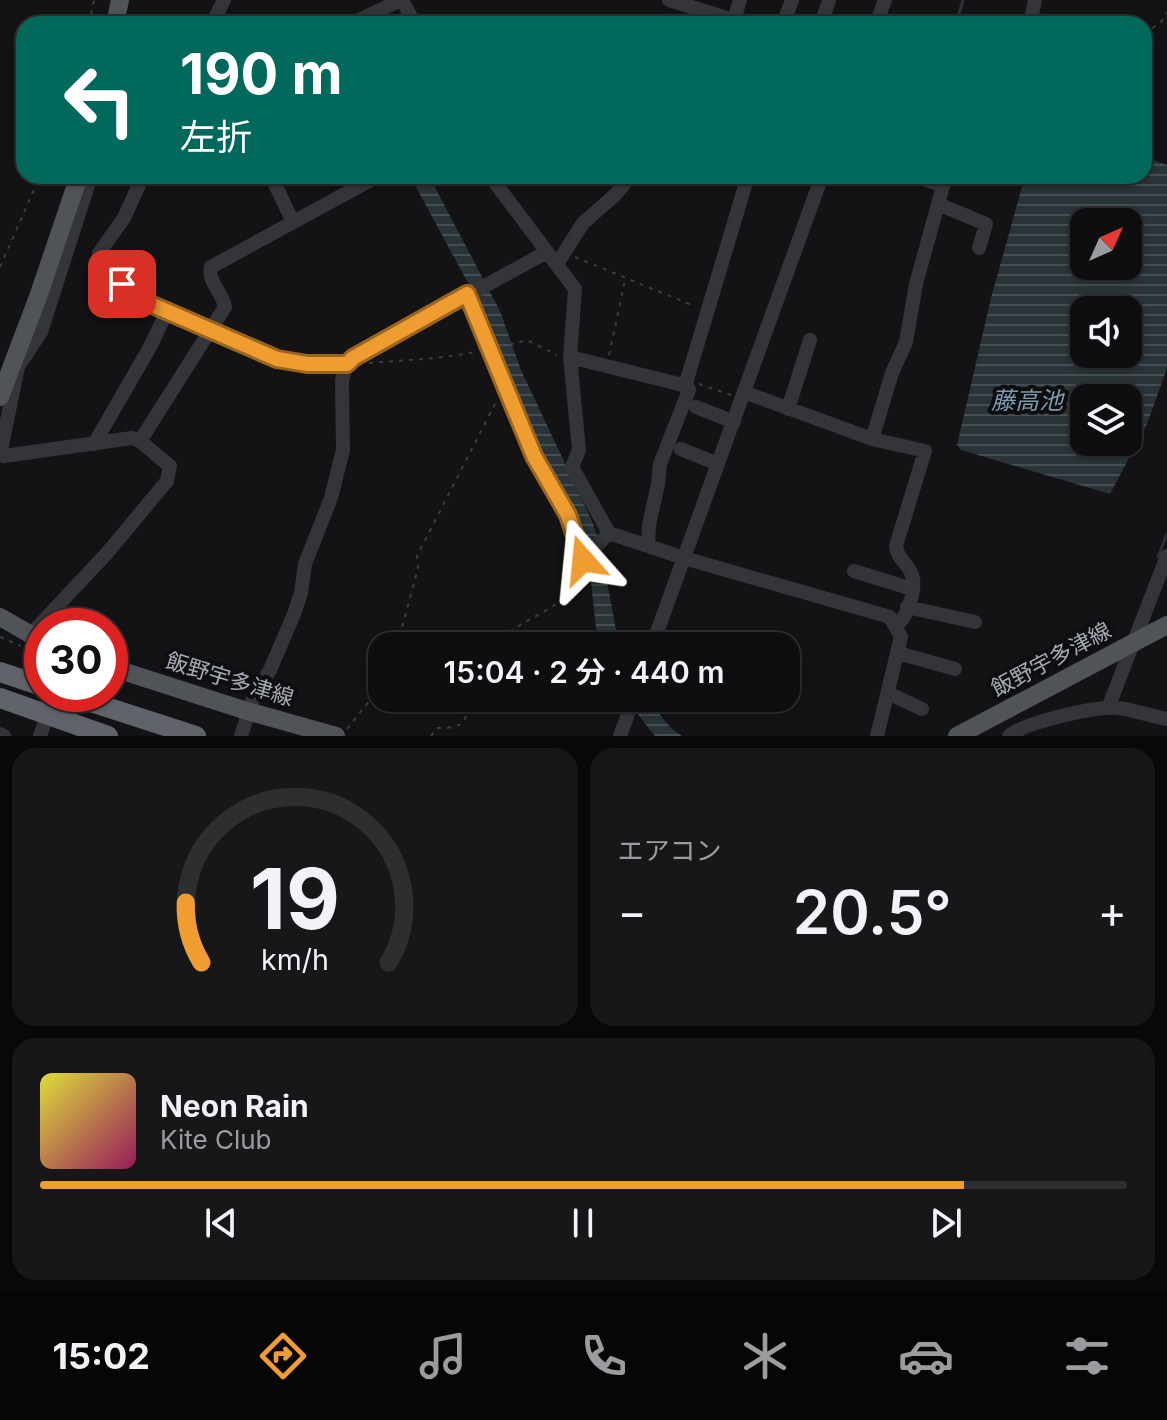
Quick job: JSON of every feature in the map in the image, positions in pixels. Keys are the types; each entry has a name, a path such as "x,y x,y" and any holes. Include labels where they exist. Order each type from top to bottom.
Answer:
{"highway":[{"path":"0,672 24,680"},
{"path":"0,698 108,736"},
{"path":"122,712 196,736"}],"main road":[{"path":"0,397 16,365 76,184"},
{"path":"0,617 24,635"},
{"name":"飯野宇多津線","path":"957,736 1167,625"},
{"name":"飯野宇多津線","path":"128,673 247,711 339,736"}],"street":[{"path":"368,16 401,0"},
{"path":"669,0 721,16"},
{"path":"60,608 167,481 170,466 132,438 4,456 1,450 16,365 41,332 88,184"},
{"path":"139,184 124,218 99,253 130,292 211,332 277,359 307,364 347,364"},
{"path":"275,184 293,222"},
{"path":"140,441 225,307 210,275 211,267 363,184"},
{"path":"496,184 575,289 570,357 579,450 572,467 606,536"},
{"path":"557,264 583,223 624,184"},
{"path":"648,546 660,464 689,390 687,383 746,184"},
{"path":"657,632 819,184"},
{"path":"872,439 892,373 906,342 916,284 944,184"},
{"path":"938,204 986,224 979,248"},
{"path":"241,736 247,711 270,670 294,614 305,564 331,498 343,450 342,380 347,364 490,281 547,252"},
{"path":"467,294 534,456 568,515 583,560 606,536"},
{"path":"94,444 150,347 167,311"},
{"path":"788,409 810,340"},
{"path":"570,357 687,383"},
{"path":"743,395 872,439 925,451 896,546 897,555 912,573 912,589 905,619 897,625"},
{"path":"696,407 734,422"},
{"path":"681,449 718,464"},
{"path":"606,536 890,617 901,637 877,736"},
{"path":"1108,708 1167,556"},
{"path":"854,571 912,589"},
{"path":"907,607 975,622"},
{"path":"898,653 955,669"},
{"path":"888,693 922,709"},
{"path":"1009,736 1022,727 1040,721 1108,708 1167,719"},
{"path":"620,736 629,712"}],"path":[{"path":"1152,28 1167,12"},
{"path":"0,267 36,184"},
{"path":"566,250 578,261 707,311"},
{"path":"608,365 613,328 626,278"},
{"path":"347,364 436,358 491,350 527,340 554,354 570,357"},
{"path":"687,383 743,395"},
{"path":"401,632 418,568 417,556 505,385"},
{"path":"507,632 561,602 574,589 583,560"},
{"path":"0,637 24,640"},
{"path":"339,736 368,702"},
{"path":"431,736 437,728 455,729 464,723 468,712"}],"water":[{"name":"藤高池","path":"1152,160 1167,165 1167,368 1142,433 1142,384 1070,384 1070,456 1130,456 1110,494 961,450 957,445 991,298 1023,184 1152,184"},
{"path":"414,184 433,184 500,311 521,370 592,521 600,544 616,632 597,632 591,582 575,526 545,467 468,283"},
{"path":"636,712 658,712 682,736 655,736"}],"waterway":[{"path":"958,16 963,0"},
{"path":"1158,557 1167,534"}],"tunnel":[{"path":"45,722 49,712"}],"route":[{"path":"122,284 141,300 211,332 277,359 307,364 347,364 467,294 534,456 568,515 583,560"}]}
